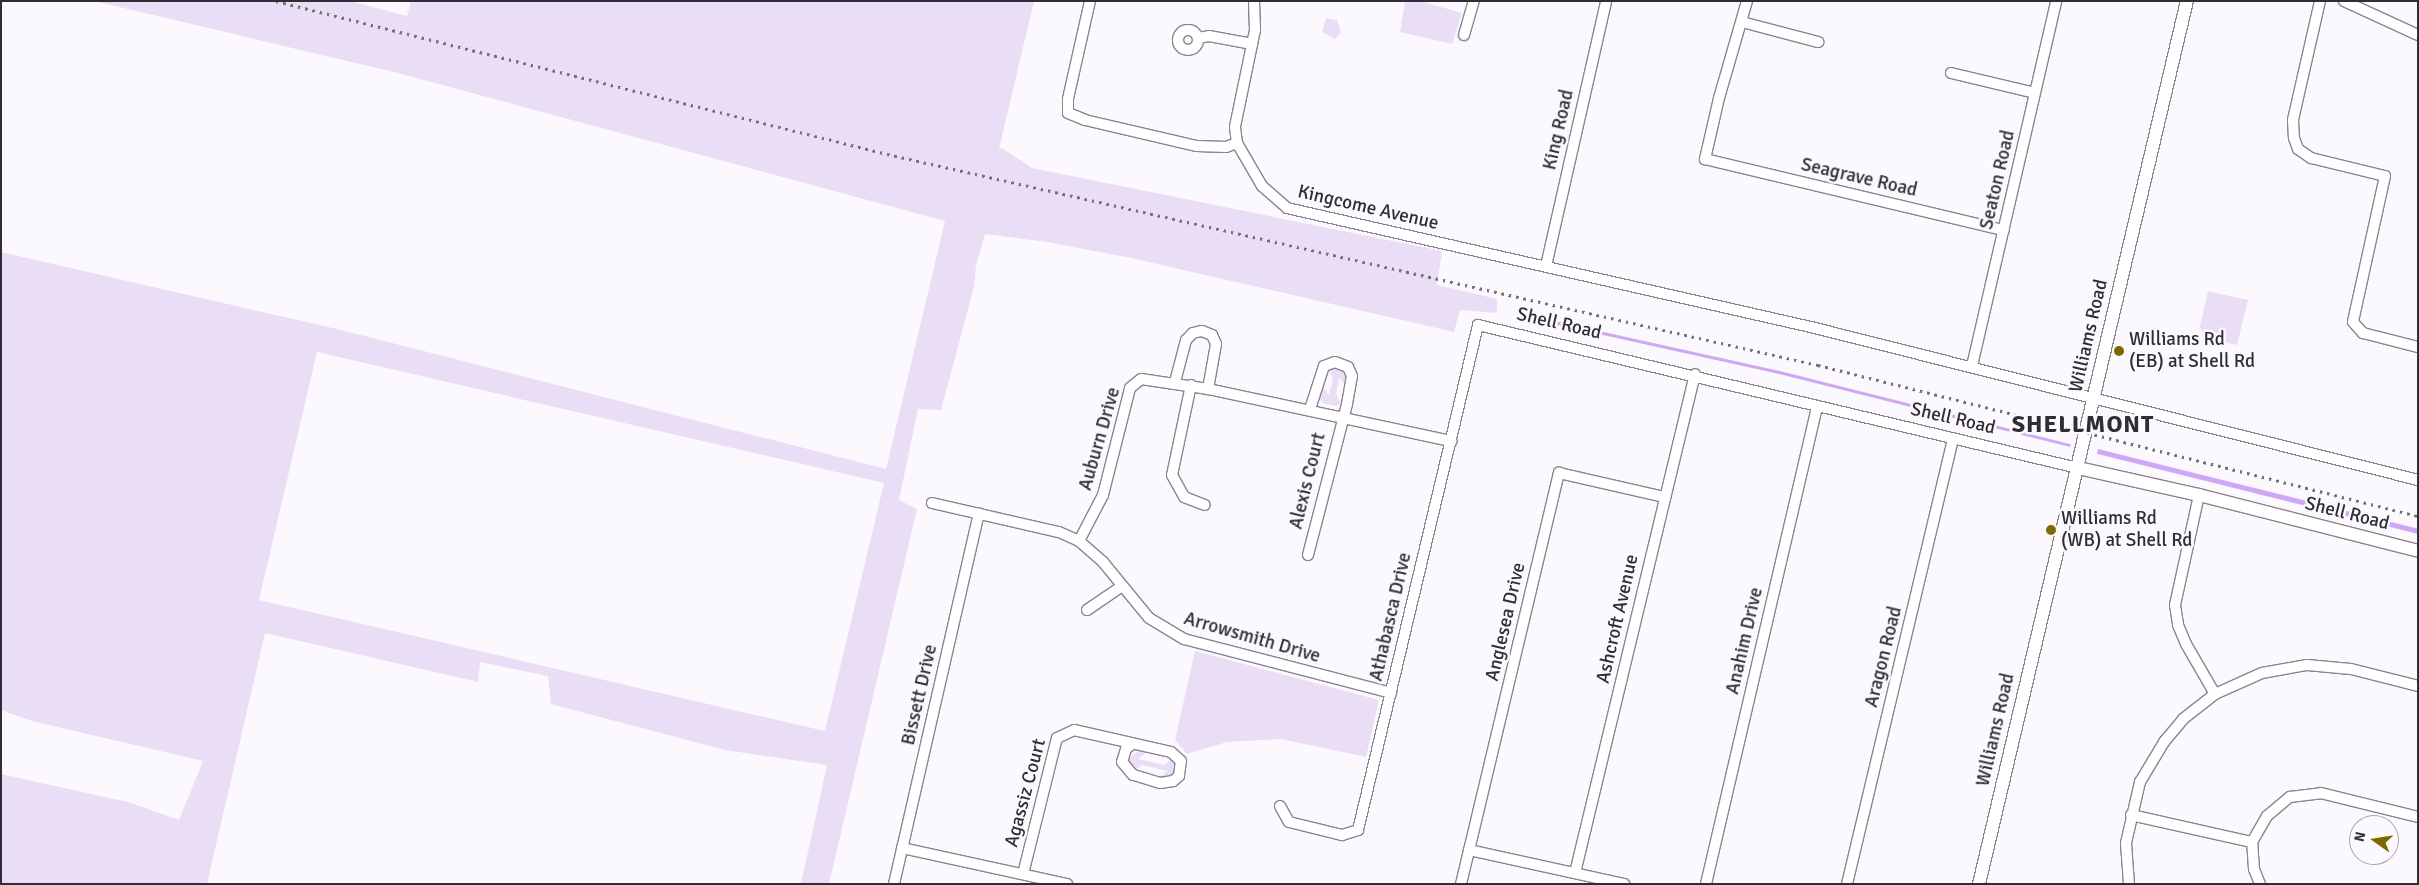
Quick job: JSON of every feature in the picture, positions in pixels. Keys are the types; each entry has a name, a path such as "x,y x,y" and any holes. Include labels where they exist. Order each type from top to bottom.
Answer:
{"street":[{"path":"1090,1 1068,99 1068,112 1085,120 1197,146 1210,148 1237,143"},
{"name":"Kingcome Avenue","path":"1254,1 1252,44 1237,109 1235,127 1237,143 1262,186 1275,200 1287,208 1546,266"},
{"path":"1464,35 1474,1"},
{"name":"King Road","path":"1546,266 1606,1"},
{"path":"1747,1 1742,22 1818,42"},
{"name":"Seaton Road","path":"1972,366 2056,1"},
{"name":"Williams Road","path":"1979,884 2187,1"},
{"path":"2320,1 2293,120 2294,138 2298,149 2312,158 2385,176 2353,322 2364,333 2418,347"},
{"path":"2344,1 2418,35"},
{"name":"Seagrave Road","path":"1742,22 1719,98 1705,159 2004,230"},
{"path":"1198,38 1209,36 1252,44"},
{"path":"1951,73 2035,92"},
{"path":"1546,266 1972,366 2418,480"},
{"name":"Shell Road","path":"1478,325 1695,374 1953,439 2199,495 2418,551"},
{"name":"Athabasca Drive","path":"1280,806 1289,822 1342,835 1358,830 1478,325"},
{"path":"1175,382 1186,340 1193,333 1202,331 1212,335 1216,344 1208,388"},
{"path":"1310,409 1320,372 1328,363 1340,363 1348,366 1352,376 1343,416"},
{"name":"Ashcroft Avenue","path":"1575,873 1695,374"},
{"name":"Auburn Drive","path":"1079,541 1103,495 1130,388 1137,381 1148,378 1310,409 1451,441"},
{"path":"1191,385 1172,475 1184,496 1205,505"},
{"name":"Anahim Drive","path":"1706,884 1817,406"},
{"name":"Alexis Court","path":"1308,555 1343,416"},
{"name":"Aragon Road","path":"1847,884 1953,439"},
{"name":"Anglesea Drive","path":"1461,884 1559,473 1665,497"},
{"path":"2199,495 2175,604 2178,626 2186,644 2215,694"},
{"name":"Arrowsmith Drive","path":"932,503 1059,532 1079,541 1103,562 1150,618 1184,639 1391,693"},
{"name":"Bissett Drive","path":"894,884 979,514"},
{"path":"1087,610 1122,586"},
{"path":"2129,884 2126,843 2140,782 2164,742 2183,719 2215,694 2262,673 2307,665 2351,670 2418,686"},
{"name":"Agassiz Court","path":"1023,874 1057,738 1074,730 1174,753 1182,765 1179,776 1173,781 1160,783 1134,776 1122,762 1126,748 1132,744"},
{"path":"2260,884 2254,869 2252,842 2274,808 2290,797 2306,793 2330,795 2418,817"},
{"path":"2131,815 2252,842"},
{"path":"902,848 1067,884"},
{"path":"1469,850 1624,884"}],"shaded area":[{"path":"94,1 350,1 407,16 411,1 1034,1 999,149 1002,148 1032,168 1442,251 1437,285 1497,299 1497,313 1460,310 1454,332 1131,258 1047,242 985,234 976,265 974,287 941,410 918,409 899,500 917,509 829,884 801,884 827,765 725,750 551,704 548,676 480,662 478,682 265,633 207,884 2,884 1,774 128,802 179,820 203,761 32,721 1,710 1,252 341,330 886,469 945,221 398,73","holes":["317,352 884,483 825,731 259,600"]},
{"path":"1405,1 1420,1 1462,13 1452,44 1400,32"},
{"path":"1326,18 1337,20 1341,33 1335,39 1322,32"},
{"path":"2208,291 2248,300 2237,345 2204,338 2200,326"},
{"path":"1337,368 1344,372 1347,380 1346,386 1339,378 1336,394 1341,403 1336,406 1323,403 1319,398 1323,387 1329,395 1333,379 1329,370"},
{"path":"2098,449 2418,529 2417,534 2097,454"},
{"path":"1195,651 1379,700 1366,757 1281,739 1227,742 1187,754 1175,740"},
{"path":"1140,750 1147,752 1138,759 1165,765 1172,758 1177,768 1173,776 1159,778 1167,771 1142,765 1133,771 1128,764 1129,758"}],"waterway":[{"path":"1526,316 1779,372 2069,445"}],"railway":[{"path":"276,1 887,154 1818,365 2418,516"}],"place":[{"name":"Williams Rd (EB) at Shell Rd","path":"2119,351"},
{"name":"Williams Rd (WB) at Shell Rd","path":"2051,530"}],"district":[{"name":"SHELLMONT","path":"2083,425"}]}
